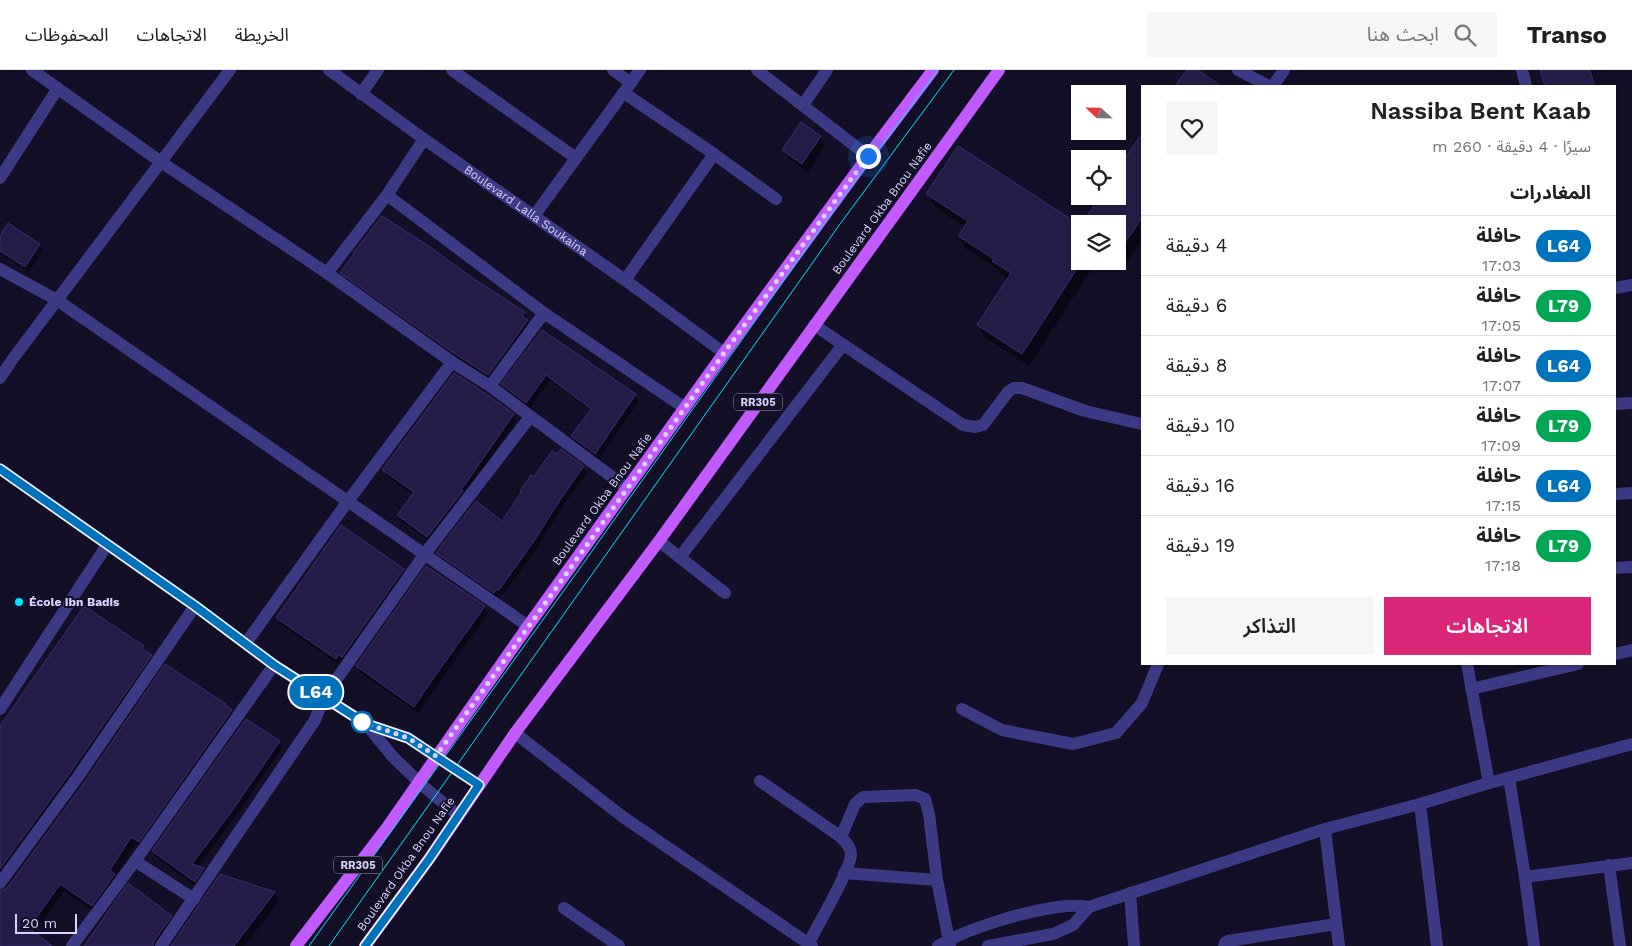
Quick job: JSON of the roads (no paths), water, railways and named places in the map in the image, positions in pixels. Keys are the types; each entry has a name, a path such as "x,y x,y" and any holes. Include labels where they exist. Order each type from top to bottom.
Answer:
{"main road":[{"name":"Boulevard Okba Bnou Nafie","path":"296,946 386,829 528,626 724,353 933,70"},
{"name":"Boulevard Okba Bnou Nafie","path":"365,946 429,859 515,733 659,541 999,70"}],"street":[{"path":"32,70 161,162 327,273 452,362 490,386 627,488"},
{"path":"0,378 230,70"},
{"name":"Boulevard Lalla Soukaina","path":"329,70 625,280 724,353"},
{"path":"361,94 378,70"},
{"path":"452,70 576,158"},
{"path":"613,70 628,88 776,199"},
{"path":"534,216 640,70"},
{"path":"757,70 868,156"},
{"path":"802,104 827,70"},
{"path":"1238,70 1268,85"},
{"path":"1274,85 1284,70"},
{"path":"1522,70 1526,85"},
{"path":"0,178 58,88"},
{"path":"327,273 388,194 424,139"},
{"path":"625,280 714,154"},
{"path":"388,194 544,313 685,408"},
{"path":"0,269 57,300 348,501 424,556 528,626"},
{"path":"1616,288 1632,285"},
{"path":"490,386 544,313"},
{"path":"814,325 842,346 963,425 975,427 983,425 1008,392 1014,388 1022,388 1085,411 1141,424"},
{"path":"680,557 842,346"},
{"path":"246,643 348,501 452,362"},
{"path":"1616,404 1632,403"},
{"path":"162,946 316,720 324,697 424,556 530,417"},
{"path":"0,469 195,606 274,665 366,724 408,738 479,785"},
{"path":"1616,494 1632,493"},
{"path":"659,541 725,593"},
{"path":"0,709 107,545"},
{"path":"1616,568 1632,567"},
{"path":"0,883 78,778 195,606"},
{"path":"1616,654 1632,650"},
{"path":"72,946 135,861 274,665"},
{"path":"962,709 1002,730 1073,744 1116,734 1142,703 1158,665"},
{"path":"1468,665 1489,783"},
{"path":"1471,689 1559,666"},
{"path":"366,724 393,757 458,815"},
{"path":"515,733 623,817 810,945 844,873 851,854 849,846 841,837 760,782"},
{"path":"841,837 854,804 863,797 916,795 925,799 929,814 946,944 988,925 1043,909 1068,906 1089,907 1324,829 1632,744"},
{"path":"1509,778 1534,946"},
{"path":"1420,804 1437,946"},
{"path":"1324,829 1338,946"},
{"path":"135,861 194,899"},
{"path":"1525,877 1632,863"},
{"path":"1609,866 1620,946"},
{"path":"844,873 937,880"},
{"path":"1130,893 1134,946"},
{"path":"988,946 1053,934 1073,925 1089,907"},
{"path":"564,908 619,946"},
{"path":"1224,946 1228,941 1336,924"}],"tram line":[{"path":"309,946 836,207 938,70"},
{"path":"329,946 840,224 954,70"}],"place":[{"name":"École Ibn Badis","path":"19,602"}]}
